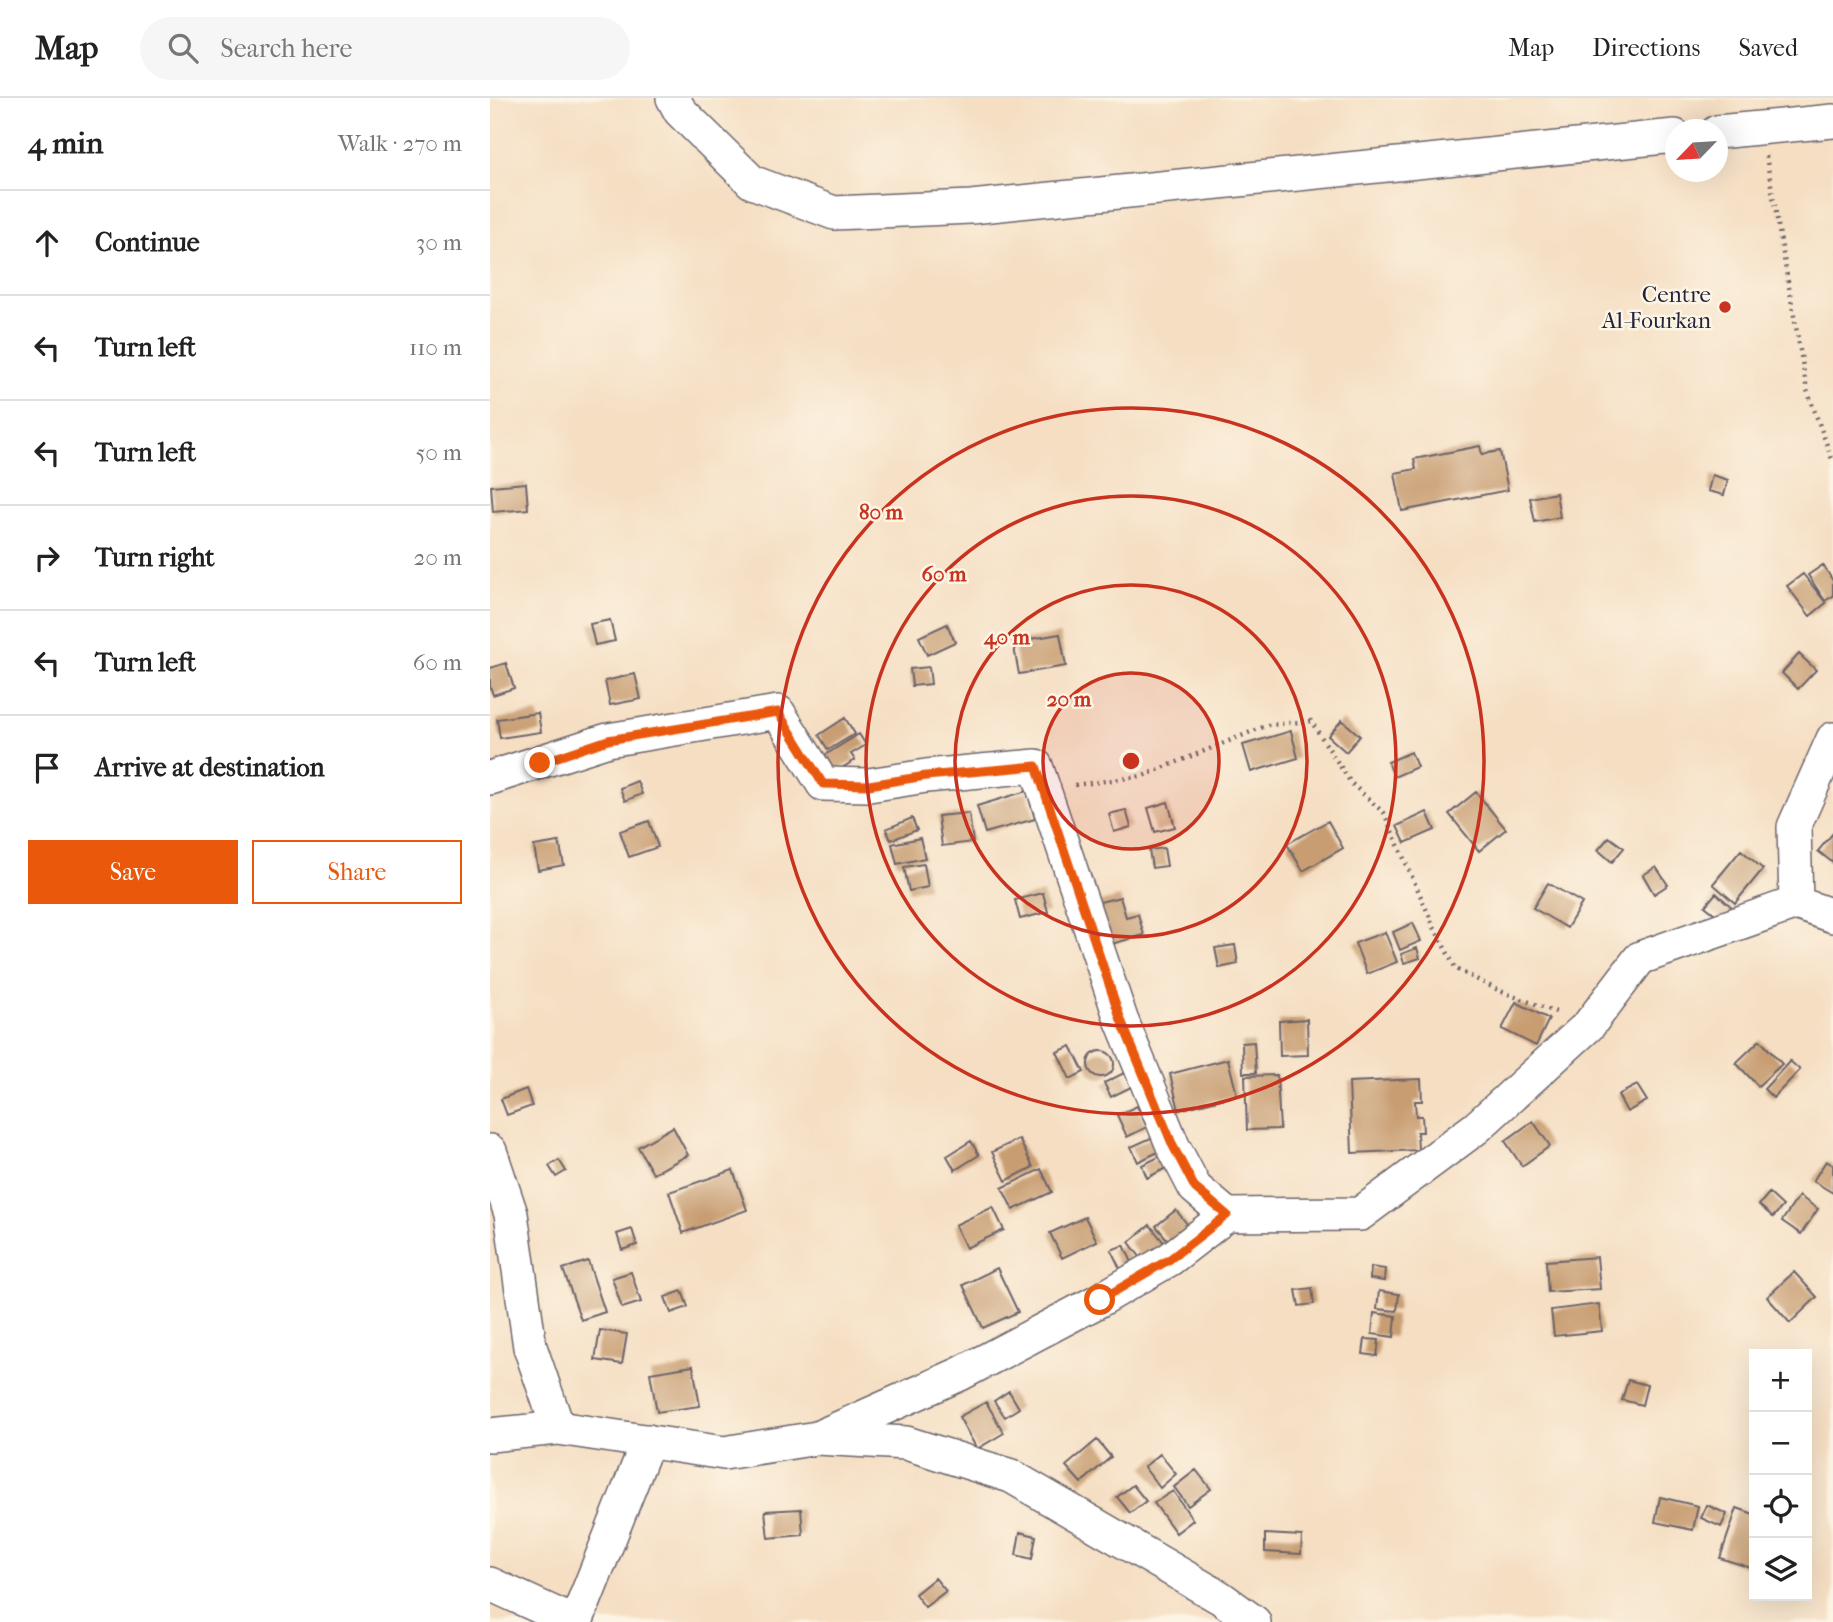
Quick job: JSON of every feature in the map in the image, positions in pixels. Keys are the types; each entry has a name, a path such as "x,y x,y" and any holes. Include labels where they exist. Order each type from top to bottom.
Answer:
{"street":[{"path":"673,98 680,111 752,182 834,213 971,207 1665,137"},
{"path":"1728,131 1833,121"},
{"path":"490,778 608,740 778,712 823,784 869,785 926,776 1036,766 1121,1020 1173,1146 1195,1188 1227,1215"},
{"path":"1796,903 1794,827 1833,739"},
{"path":"817,1438 960,1374 1100,1300 1170,1259 1227,1215 1360,1214 1476,1128 1589,1025 1640,958 1796,903 1833,916"},
{"path":"490,1151 510,1214 530,1347 558,1428"},
{"path":"490,1435 558,1428 724,1453 817,1438 906,1443 1011,1476 1220,1598 1254,1622"},
{"path":"490,1584 575,1622 648,1441"}],"path":[{"path":"1760,127 1807,390 1833,461"},
{"path":"1043,786 1080,785 1143,776 1268,725 1311,721 1351,783 1384,813 1435,929 1456,969 1500,991 1589,1025"}],"building":[{"path":"1480,446 1482,454 1500,451 1508,490 1402,511 1395,473 1416,469 1414,459"},
{"path":"1712,475 1728,480 1724,495 1708,491"},
{"path":"526,483 528,509 493,512 491,486"},
{"path":"1556,493 1560,517 1535,522 1530,498"},
{"path":"1823,565 1833,581 1833,596 1825,601 1808,575"},
{"path":"1803,574 1826,603 1810,616 1787,586"},
{"path":"610,620 615,641 595,645 590,624"},
{"path":"947,624 955,642 927,655 919,637"},
{"path":"1060,634 1066,666 1019,674 1013,642"},
{"path":"1799,654 1816,670 1798,689 1782,673"},
{"path":"506,663 514,688 493,695 490,668"},
{"path":"929,667 931,684 912,686 910,669"},
{"path":"635,674 641,699 610,705 605,681"},
{"path":"538,713 541,732 500,738 497,719"},
{"path":"845,718 855,734 828,750 819,735"},
{"path":"1342,720 1360,736 1346,752 1328,736"},
{"path":"1291,731 1298,758 1251,772 1243,745"},
{"path":"859,734 866,745 851,754 855,760 835,772 825,755"},
{"path":"1411,752 1417,767 1394,777 1388,762"},
{"path":"637,781 642,794 625,801 620,788"},
{"path":"1027,791 1035,819 985,833 977,806"},
{"path":"1476,792 1506,829 1479,851 1449,814"},
{"path":"1168,802 1175,827 1155,832 1148,808"},
{"path":"1126,810 1131,827 1114,832 1109,814"},
{"path":"1427,812 1435,830 1405,843 1397,826"},
{"path":"969,813 973,842 942,846 938,816"},
{"path":"912,818 917,830 891,840 886,829"},
{"path":"649,821 658,847 629,857 620,831"},
{"path":"1328,821 1343,848 1303,871 1287,844"},
{"path":"1833,833 1833,863 1818,851"},
{"path":"1609,837 1624,848 1612,862 1598,850"},
{"path":"920,838 925,858 897,864 892,844"},
{"path":"559,842 564,865 538,870 534,846"},
{"path":"1164,848 1167,866 1152,868 1149,850"},
{"path":"1741,850 1763,869 1735,903 1713,884"},
{"path":"924,864 928,887 909,891 904,867"},
{"path":"1656,867 1668,885 1654,894 1643,875"},
{"path":"1548,883 1582,903 1567,928 1533,908"},
{"path":"1043,893 1048,912 1020,919 1015,900"},
{"path":"1716,893 1735,910 1725,922 1705,906"},
{"path":"1120,897 1126,917 1138,914 1144,935 1108,945 1096,903"},
{"path":"1413,923 1421,941 1400,950 1393,932"},
{"path":"1385,932 1397,962 1367,974 1355,943"},
{"path":"1235,945 1238,964 1219,968 1215,948"},
{"path":"1417,948 1420,958 1404,963 1401,954"},
{"path":"1516,1002 1549,1019 1536,1046 1502,1029"},
{"path":"1307,1019 1308,1055 1280,1056 1279,1021"},
{"path":"1760,1040 1782,1064 1758,1086 1736,1063"},
{"path":"1254,1042 1256,1073 1243,1073 1242,1043"},
{"path":"1071,1046 1084,1072 1070,1079 1057,1052"},
{"path":"1101,1051 1110,1055 1114,1064 1110,1073 1101,1077 1092,1073 1088,1064 1092,1055"},
{"path":"1228,1059 1237,1095 1179,1110 1170,1074"},
{"path":"1790,1061 1800,1070 1773,1098 1764,1089"},
{"path":"1124,1073 1131,1087 1111,1097 1104,1083"},
{"path":"1277,1075 1280,1129 1247,1130 1245,1076"},
{"path":"1421,1079 1422,1101 1415,1101 1416,1116 1422,1116 1423,1132 1417,1132 1418,1150 1352,1153 1349,1082"},
{"path":"1637,1085 1647,1101 1627,1112 1618,1095"},
{"path":"526,1089 532,1106 507,1115 501,1099"},
{"path":"1137,1106 1147,1127 1127,1137 1117,1115"},
{"path":"1533,1121 1550,1146 1522,1166 1505,1141"},
{"path":"673,1127 688,1155 653,1174 638,1147"},
{"path":"1153,1137 1160,1151 1138,1162 1131,1147"},
{"path":"1019,1139 1033,1167 1006,1181 992,1152"},
{"path":"971,1141 979,1155 955,1170 947,1156"},
{"path":"1163,1155 1168,1167 1147,1178 1142,1165"},
{"path":"559,1160 566,1171 556,1177 549,1166"},
{"path":"1826,1161 1833,1165 1833,1193 1813,1181"},
{"path":"1041,1169 1052,1192 1013,1210 1002,1188"},
{"path":"733,1170 747,1210 683,1233 669,1192"},
{"path":"1769,1193 1783,1206 1773,1217 1759,1205"},
{"path":"1799,1196 1818,1209 1801,1234 1782,1221"},
{"path":"993,1207 1004,1230 966,1248 955,1225"},
{"path":"1176,1210 1191,1229 1172,1245 1156,1226"},
{"path":"1085,1217 1097,1241 1062,1258 1050,1233"},
{"path":"1150,1225 1168,1248 1146,1265 1129,1242"},
{"path":"632,1229 637,1245 622,1250 617,1234"},
{"path":"1124,1245 1135,1269 1123,1275 1111,1250"},
{"path":"1597,1257 1600,1289 1548,1292 1546,1261"},
{"path":"588,1261 605,1312 581,1320 563,1269"},
{"path":"1371,1267 1385,1269 1384,1281 1370,1279"},
{"path":"997,1268 1018,1312 983,1328 963,1285"},
{"path":"631,1272 641,1302 622,1308 612,1278"},
{"path":"1794,1272 1817,1297 1790,1323 1767,1297"},
{"path":"1312,1288 1314,1304 1299,1306 1296,1290"},
{"path":"682,1291 688,1307 671,1313 665,1297"},
{"path":"1379,1291 1399,1294 1397,1311 1377,1309"},
{"path":"1599,1304 1602,1331 1554,1336 1551,1310"},
{"path":"1374,1313 1396,1316 1394,1337 1372,1334"},
{"path":"600,1330 627,1334 622,1364 595,1360"},
{"path":"1365,1339 1379,1340 1377,1356 1363,1354"},
{"path":"693,1366 700,1406 657,1412 650,1373"},
{"path":"1628,1380 1647,1385 1642,1405 1622,1400"},
{"path":"1009,1391 1019,1408 1005,1417 994,1401"},
{"path":"986,1402 1004,1433 977,1449 959,1417"},
{"path":"1097,1440 1111,1457 1081,1483 1066,1466"},
{"path":"1160,1454 1176,1474 1160,1488 1144,1467"},
{"path":"1196,1470 1211,1489 1188,1506 1174,1487"},
{"path":"1133,1485 1146,1501 1130,1513 1117,1497"},
{"path":"1173,1491 1193,1520 1176,1533 1154,1503"},
{"path":"1660,1497 1698,1506 1693,1530 1655,1522"},
{"path":"1707,1505 1727,1514 1721,1527 1701,1518"},
{"path":"1737,1508 1749,1512 1749,1567 1720,1558"},
{"path":"801,1509 803,1535 768,1538 765,1511"},
{"path":"1020,1532 1036,1536 1032,1559 1016,1555"},
{"path":"1265,1534 1302,1536 1301,1554 1265,1552"},
{"path":"935,1578 946,1591 925,1607 915,1594"}],"place":[{"name":"Centre Al-Fourkan","path":"1725,307"}],"route":[{"path":"540,763 608,740 778,712 823,784 869,785 926,776 1036,766 1121,1020 1173,1146 1195,1188 1227,1215 1170,1259 1100,1300"}]}
